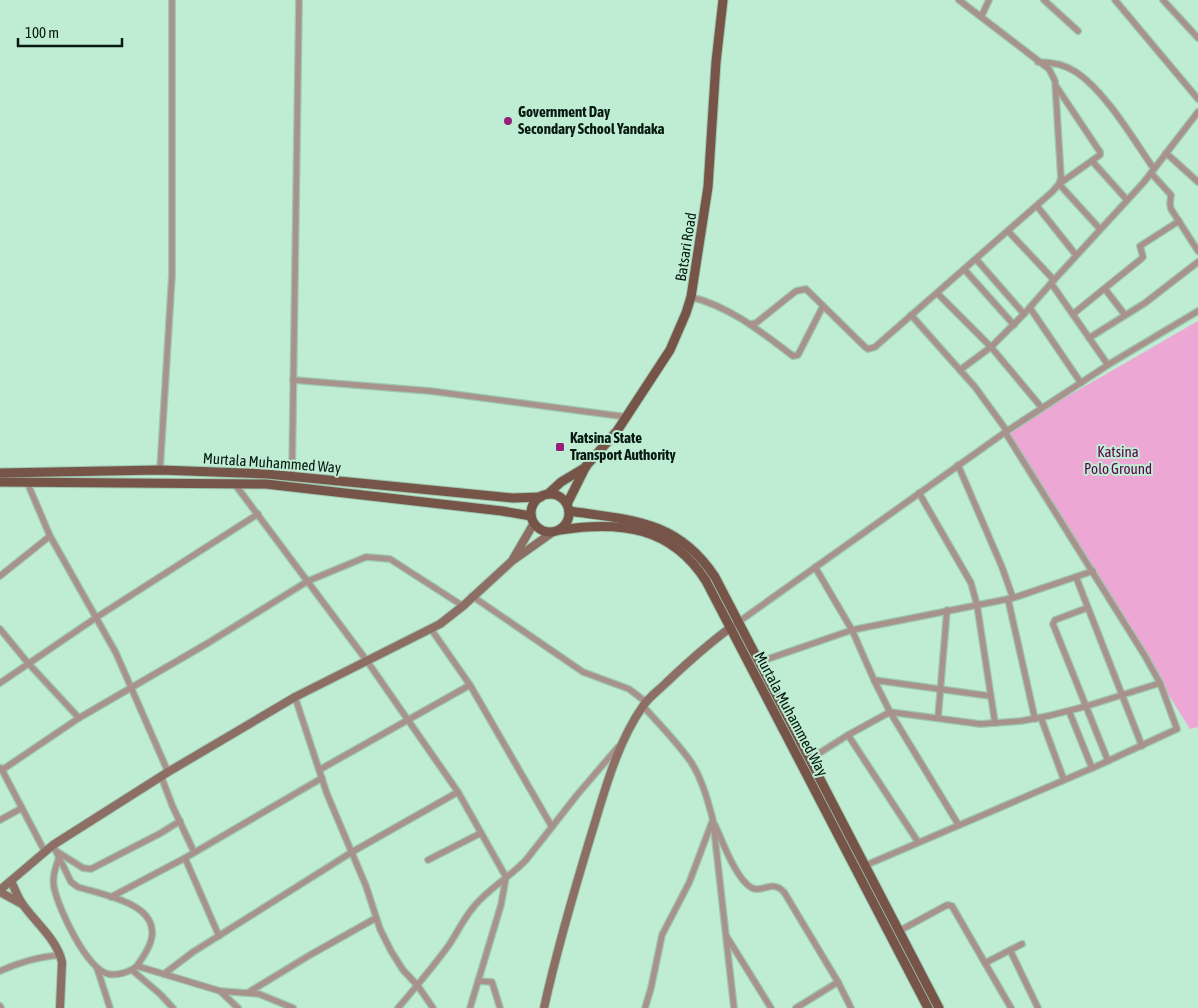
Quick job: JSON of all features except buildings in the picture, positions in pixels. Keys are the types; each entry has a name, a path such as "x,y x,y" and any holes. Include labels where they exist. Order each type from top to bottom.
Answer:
{"main road":[{"name":"Batsari Road","path":"586,466 627,417 673,344 692,297 708,186 716,62 723,0"},
{"path":"545,496 556,495 562,498 568,508 569,518 565,525 556,531 545,532 538,528 532,519 532,508 535,502 586,466"},
{"path":"568,508 586,466"},
{"name":"Murtala Muhammed Way","path":"0,473 160,470 292,476 513,498 545,496"},
{"name":"Murtala Muhammed Way","path":"0,482 266,484 502,511 532,519"},
{"path":"568,508 659,527 698,553 707,564 939,1008"},
{"name":"Murtala Muhammed Way","path":"556,531 602,526 629,529 654,535 668,541 691,559 698,568 730,628 928,1008"}],"street":[{"path":"160,470 172,275 172,0"},
{"path":"292,476 299,0"},
{"path":"959,0 1053,75 1056,86 1061,178 1059,184"},
{"path":"981,18 989,0"},
{"path":"1044,0 1078,31"},
{"path":"1115,0 1198,99"},
{"path":"1163,0 1198,38"},
{"path":"1038,62 1055,62 1075,71 1105,100 1171,195 1171,209 1198,251"},
{"path":"752,324 796,291 806,289 868,349 875,346 1037,206 1059,184 1093,162 1100,155 1100,152 1056,86"},
{"path":"960,370 991,347 1030,308 1052,281 1153,171 1198,112"},
{"path":"1192,120 1198,125"},
{"path":"1166,153 1198,182"},
{"path":"1093,162 1127,200"},
{"path":"1059,184 1100,229"},
{"path":"1037,206 1076,255"},
{"path":"1073,314 1143,257 1140,246 1179,221"},
{"path":"1008,231 1052,281 1108,365"},
{"path":"976,259 1024,314"},
{"path":"1089,338 1145,303 1198,262"},
{"path":"964,269 1014,325"},
{"path":"1105,289 1125,315"},
{"path":"937,292 991,347 1042,408"},
{"path":"692,297 709,301 752,324 793,356 798,354 823,306"},
{"path":"1030,308 1081,383"},
{"path":"544,1008 553,964 601,802 622,744 630,726 644,704 703,648 958,465 1108,365 1198,312"},
{"path":"864,866 1108,761 1177,728 1160,683 1006,432 975,387 911,315"},
{"path":"293,380 430,391 627,417"},
{"path":"958,465 1002,567 1038,718 1064,780"},
{"path":"26,482 50,536 97,617 132,687 180,821 194,852"},
{"path":"234,483 367,661 458,792 506,877 501,905 470,1008"},
{"path":"919,493 969,578 977,605 995,724"},
{"path":"0,683 97,617 258,514"},
{"path":"512,561 532,519"},
{"path":"22,904 0,891 45,852 56,851 164,774 296,697 431,629 462,606 512,561 556,531"},
{"path":"0,576 50,536"},
{"path":"45,852 2,771 79,718 208,643 308,581 366,557 390,558 462,606"},
{"path":"815,567 852,630 890,712 958,824"},
{"path":"759,662 852,630 946,610 1010,599 1093,571"},
{"path":"1076,577 1142,746"},
{"path":"472,596 583,672 629,689 644,704 691,763 708,800 713,820 734,1008"},
{"path":"1087,608 1053,622 1108,761"},
{"path":"938,718 946,610"},
{"path":"0,629 28,663 79,718"},
{"path":"431,629 470,685 552,827"},
{"path":"874,680 990,696"},
{"path":"810,759 890,712 980,724 995,724 1038,718 1069,711 1160,683"},
{"path":"319,770 470,685"},
{"path":"296,697 319,770 376,918 391,951 403,970 418,986 433,1008"},
{"path":"1069,711 1092,768"},
{"path":"848,735 918,842"},
{"path":"398,1008 418,986 471,910 492,888 526,860 577,796 622,744"},
{"path":"110,897 185,858 322,778"},
{"path":"164,974 193,952 352,852 458,792"},
{"path":"0,820 22,808"},
{"path":"713,820 739,874 750,887 756,889 776,886 780,888 838,982 851,1008"},
{"path":"645,1008 662,934 689,883 713,820"},
{"path":"56,851 83,868 91,869 180,821"},
{"path":"428,860 481,833"},
{"path":"56,851 71,882 78,887 130,904 143,913 150,922 153,932 145,954 135,968"},
{"path":"56,851 54,886 58,901 74,934 97,968 110,1008"},
{"path":"185,858 219,936"},
{"path":"11,881 22,904 56,946 60,955 62,962 60,1008"},
{"path":"899,931 950,904 1011,1008"},
{"path":"249,992 376,918"},
{"path":"726,935 770,1008"},
{"path":"985,963 1022,944"},
{"path":"1010,950 1038,1008"},
{"path":"0,971 40,956 60,955"},
{"path":"97,968 108,974 121,973 135,968 164,974 220,991 249,992 270,998 293,1008"},
{"path":"135,968 174,1008"},
{"path":"478,981 492,982 500,1008"},
{"path":"796,1008 838,982"},
{"path":"220,991 238,1008"}],"green space":[{"name":"Katsina Polo Ground","path":"1198,321 1198,727 1190,729 1004,433"}],"place":[{"name":"Government Day Secondary School Yandaka","path":"508,121"},
{"name":"Katsina State Transport Authority","path":"560,447"}]}
